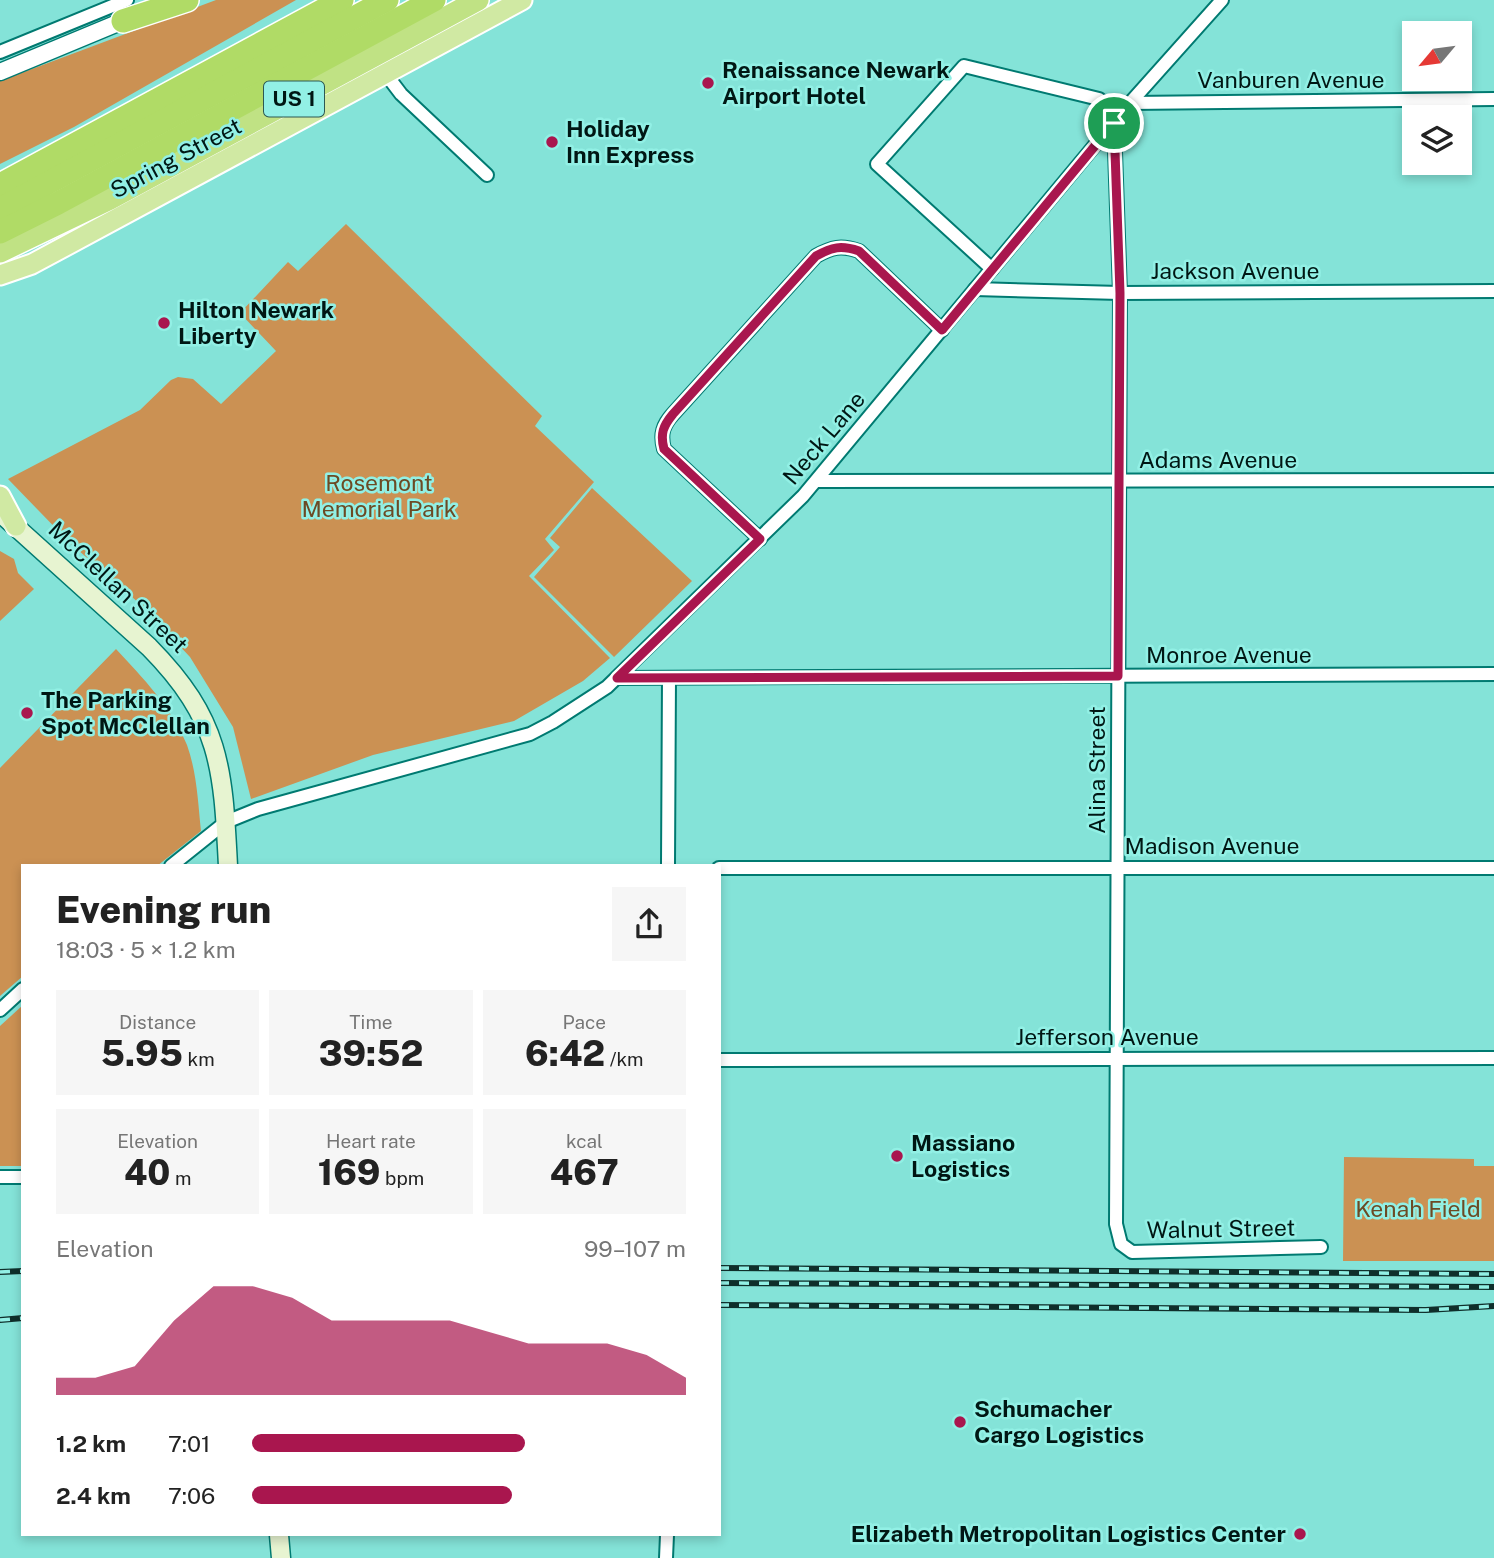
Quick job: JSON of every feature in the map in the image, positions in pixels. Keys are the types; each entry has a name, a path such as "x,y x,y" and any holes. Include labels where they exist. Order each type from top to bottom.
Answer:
{"highway":[{"path":"123,8 187,0"},
{"path":"0,185 342,0"},
{"path":"0,209 387,0"},
{"path":"0,232 433,0"},
{"name":"US 1","path":"0,252 110,199 478,0"}],"main road":[{"name":"Spring Street","path":"0,275 32,264 522,0"},
{"path":"0,284 32,264"},
{"path":"0,496 16,526"},
{"name":"McClellan Street","path":"0,513 135,633 180,680 197,707 215,749 223,781 228,864"},
{"path":"279,1536 281,1558"}],"street":[{"path":"0,52 123,8 168,0"},
{"name":"Neck Lane","path":"173,864 226,821 258,809 530,734 569,712 617,678 817,481 1130,103 1222,0"},
{"path":"0,72 123,8"},
{"path":"992,270 877,164 964,66 1099,99 1108,108 1114,123"},
{"path":"386,73 397,90 487,175"},
{"name":"Vanburen Avenue","path":"1130,103 1494,99"},
{"name":"Alina Street","path":"1114,123 1120,293 1116,1224 1123,1248"},
{"path":"760,539 664,449 661,438 664,424 816,256 832,247 859,251 942,330"},
{"name":"Jackson Avenue","path":"975,289 1120,293 1494,291"},
{"name":"Adams Avenue","path":"817,481 1494,480"},
{"name":"Monroe Avenue","path":"617,678 1494,674"},
{"path":"668,864 669,678"},
{"name":"Madison Avenue","path":"721,868 1494,869"},
{"path":"0,1010 21,991"},
{"name":"Jefferson Avenue","path":"721,1060 1494,1058"},
{"path":"0,1177 21,1177"},
{"name":"Walnut Street","path":"1123,1248 1132,1252 1321,1247"},
{"path":"666,1558 667,1536"}],"green space":[{"path":"216,0 296,0 74,127 0,164 0,81"},
{"name":"Rosemont Memorial Park","path":"346,224 542,416 535,426 594,482 545,539 554,550 529,576 610,658 583,681 514,721 373,755 251,799 233,727 190,657 140,604 70,543 8,479 140,410 171,380 178,377 193,379 221,404 276,351 240,313 288,262 298,271"},
{"path":"592,488 692,581 614,657 534,577 560,547 550,538"},
{"path":"0,551 14,559 18,573 34,589 0,621"},
{"path":"116,649 156,694 181,731 193,766 201,831 160,864 21,864 21,978 0,996 0,768"},
{"path":"21,1007 21,1166 0,1166 0,1026"},
{"name":"Kenah Field","path":"1344,1157 1474,1159 1474,1166 1494,1166 1494,1261 1343,1261"}],"railway":[{"path":"721,1268 1494,1274"},
{"path":"0,1272 21,1271"},
{"path":"721,1283 1494,1287"},
{"path":"721,1305 1426,1310 1494,1306"},
{"path":"0,1320 21,1318"}],"place":[{"name":"Renaissance Newark Airport Hotel","path":"708,83"},
{"name":"Holiday Inn Express","path":"552,142"},
{"name":"Hilton Newark Liberty","path":"164,323"},
{"name":"The Parking Spot McClellan","path":"27,713"},
{"name":"Massiano Logistics","path":"897,1156"},
{"name":"Schumacher Cargo Logistics","path":"960,1422"},
{"name":"Elizabeth Metropolitan Logistics Center","path":"1300,1534"}],"route":[{"path":"1114,123 1120,293 1118,676 617,678 760,539 671,458 664,449 661,438 664,424 816,256 832,247 859,251 942,330 1114,123"}]}
